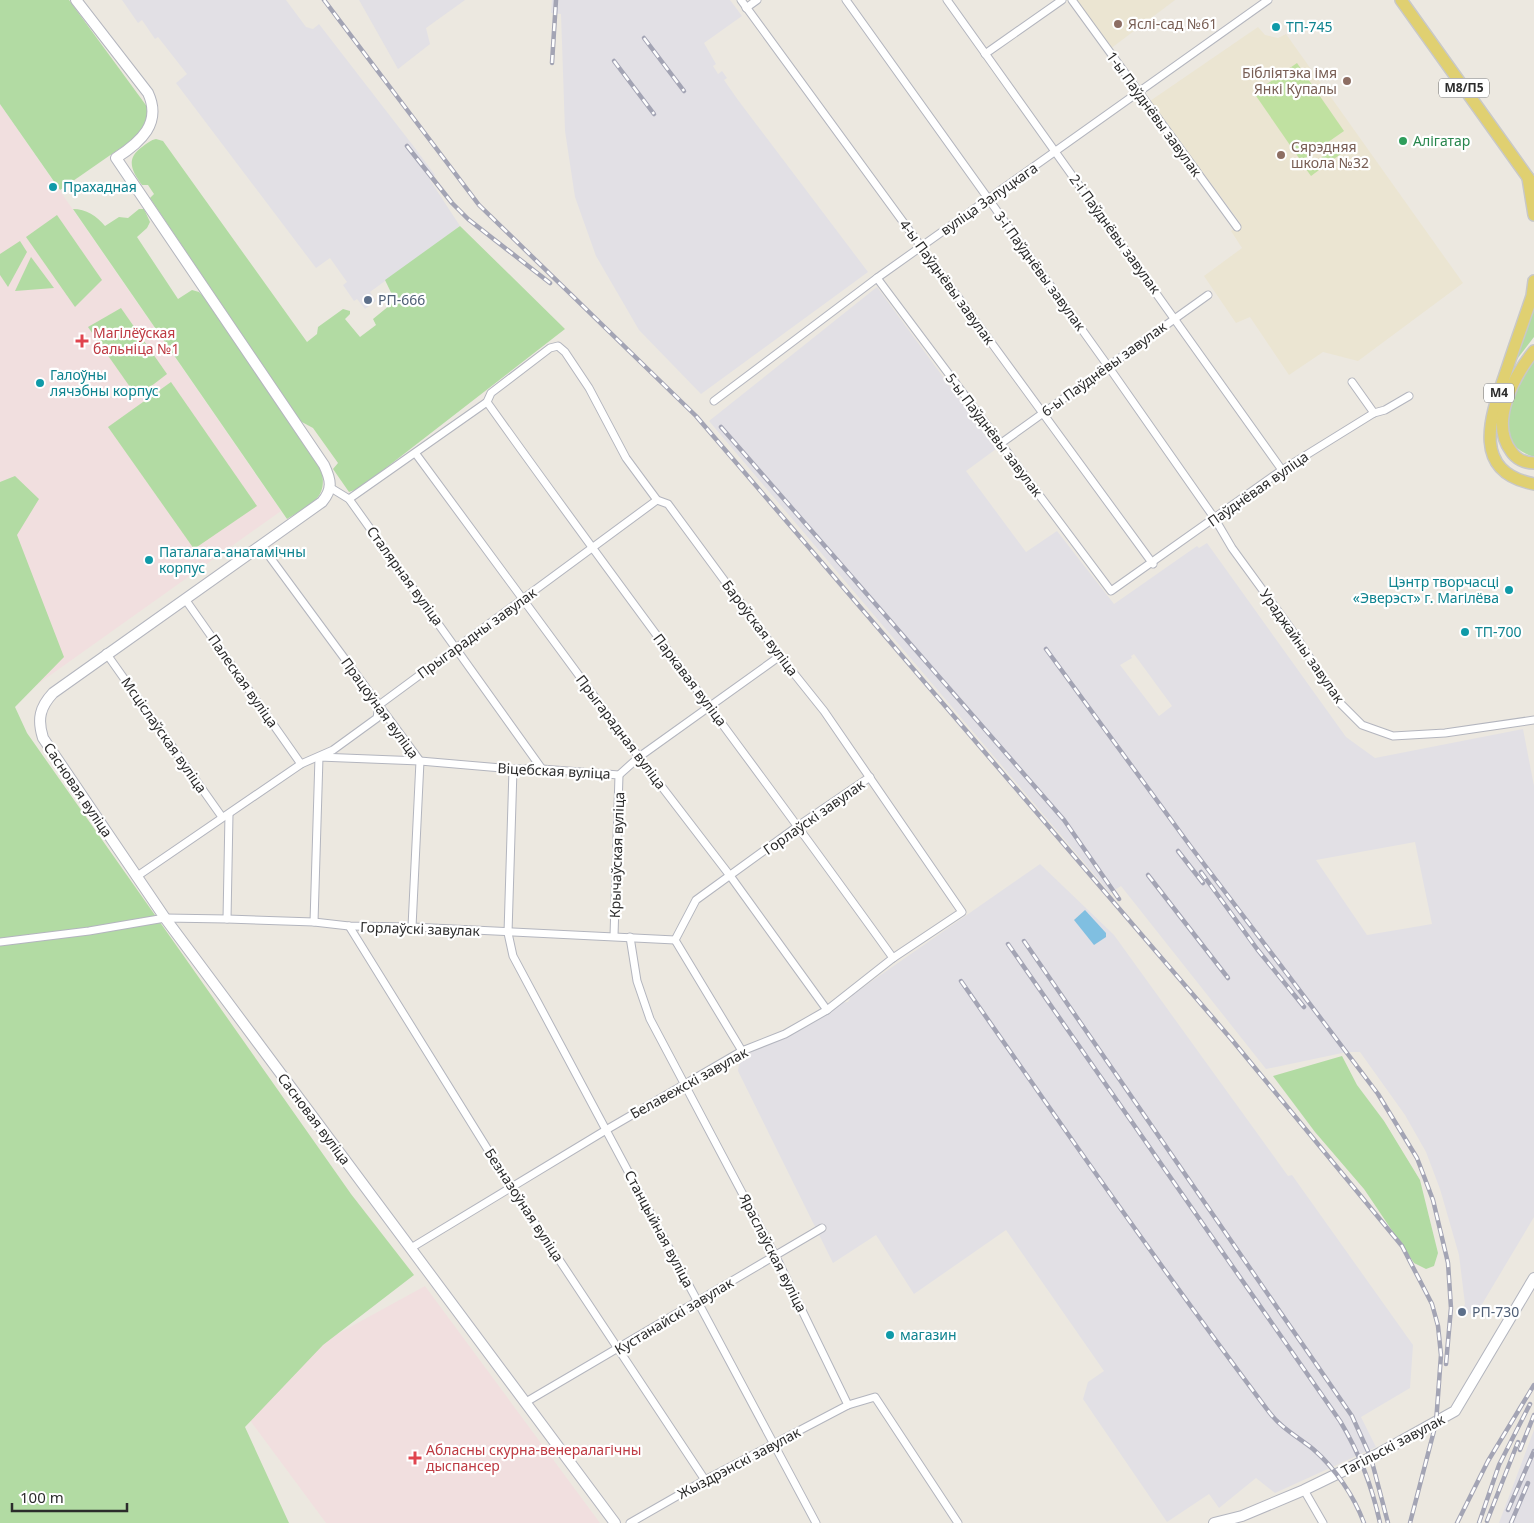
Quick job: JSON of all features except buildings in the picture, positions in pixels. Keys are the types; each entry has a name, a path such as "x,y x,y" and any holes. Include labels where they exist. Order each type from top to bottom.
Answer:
{"main road":[{"path":"76,0 148,93 153,103 154,116 149,130 131,148 116,158 324,465 331,488 322,502 106,654"},
{"name":"М8/П5","path":"1401,0 1532,180"},
{"path":"1532,180 1534,215"},
{"name":"М4","path":"1534,281 1532,296 1492,411 1489,432 1490,448 1495,460 1514,478 1534,484"},
{"name":"М4","path":"1534,351 1523,365 1505,408 1502,430 1503,439 1514,456 1522,461 1534,464"},
{"name":"Сасновая вуліца","path":"106,654 53,693 44,702 39,726 44,738 165,918 615,1523"},
{"name":"Тагільскі завулак","path":"1214,1523 1251,1512 1304,1490 1376,1455 1455,1411 1534,1278"}],"street":[{"name":"4-ы Паўднёвы завулак","path":"741,0 1153,564"},
{"path":"746,8 757,0"},
{"name":"3-і Паўднёвы завулак","path":"846,0 1215,519"},
{"name":"2-і Паўднёвы завулак","path":"947,0 1175,317 1282,470"},
{"path":"985,54 1062,0"},
{"name":"1-ы Паўднёвы завулак","path":"1072,0 1237,227"},
{"name":"вуліца Залуцкага","path":"714,401 877,278 1268,0"},
{"name":"5-ы Паўднёвы завулак","path":"877,278 1112,591"},
{"name":"6-ы Паўднёвы завулак","path":"1000,444 1208,295"},
{"name":"Бароўская вуліца","path":"487,402 491,393 550,348 558,346 565,352 589,388 626,458 657,500 668,504 780,656 824,711 962,912"},
{"path":"1352,382 1374,413"},
{"name":"Паўднёвая вуліца","path":"1112,591 1153,564 1282,470 1374,413 1385,410 1410,396"},
{"path":"349,499 416,454 487,402"},
{"name":"Паркавая вуліца","path":"487,402 592,549 710,705 893,958"},
{"name":"Прыгарадная вуліца","path":"416,454 638,757 731,876 827,1010"},
{"name":"Сталярная вуліца","path":"331,488 349,499 542,769"},
{"name":"Прыгарадны завулак","path":"301,764 319,757 377,718 379,705 657,500"},
{"name":"Ураджайны завулак","path":"1215,519 1232,548 1291,629 1332,693 1362,725 1393,736 1414,736 1534,720"},
{"name":"Працоўная вуліца","path":"261,545 420,761 412,927"},
{"name":"Палеская вуліца","path":"185,599 301,764"},
{"name":"Мсціслаўская вуліца","path":"106,654 225,815"},
{"name":"Віцебская вуліца","path":"319,757 420,761 512,770 542,769 619,775 638,757 780,656"},
{"path":"314,922 319,757"},
{"path":"136,877 301,764"},
{"path":"508,933 512,770"},
{"name":"Крычаўская вуліца","path":"614,936 619,775"},
{"name":"Горлаўскі завулак","path":"0,942 89,931 165,918 314,922 349,926 412,927 675,940 696,900 798,826 870,777"},
{"path":"225,815 227,919"},
{"name":"Белавежскі завулак","path":"411,1248 606,1130 742,1051 785,1034 827,1010 893,958 962,912"},
{"name":"Безназоўная вуліца","path":"349,926 511,1187 705,1480"},
{"name":"Станцыйная вуліца","path":"508,933 512,956 816,1523"},
{"name":"Яраслаўская вуліца","path":"630,938 636,981 650,1019 776,1257 848,1405"},
{"path":"675,940 742,1051"},
{"name":"Кустанайскі завулак","path":"526,1402 776,1257 822,1228"},
{"path":"848,1405 875,1397 958,1523"},
{"name":"Жыздрэнскі завулак","path":"630,1523 705,1480 848,1405"},
{"path":"1304,1490 1323,1523"}],"shaded area":[{"path":"122,0 286,0 306,27 313,29 319,24 411,143 435,175 430,180 460,226 370,292 376,301 365,309 357,299 354,301 343,285 347,282 330,258 316,268 176,83 187,74 158,37 155,39 142,20 138,23"},
{"path":"359,0 465,0 426,28 430,44 398,69"},
{"path":"552,0 730,0 742,16 704,43 716,64 713,66 718,74 722,71 727,78 724,80 738,100 868,272 701,394 639,330 596,256 575,197 565,131 561,14 551,13"},
{"name":"Яслі-сад №61","path":"1076,0 1175,0 1110,49"},
{"name":"Сярэдняя школа №32","path":"1258,27 1265,35 1278,38 1286,34 1463,283 1358,361 1323,352 1289,375 1250,317 1236,323 1204,276 1242,248 1231,231 1241,224 1150,101"},
{"name":"Магілёўская бальніца №1","path":"0,104 281,511 0,711"},
{"path":"877,287 996,449 966,471 1026,552 1057,531 1114,604 1197,546 1199,548 1207,543 1346,737 1375,758 1523,729 1534,786 1534,1217 1475,1316 1462,1310 1465,1304 1459,1255 1440,1189 1426,1152 1405,1115 1360,1052 1347,1052 1266,1069 1121,886 1110,893 709,421","holes":["1134,654 1172,706 1159,716 1120,665 1132,658 1131,656","1415,842 1432,924 1367,935 1316,860"]},
{"path":"1040,864 1114,935 1288,1176 1292,1175 1413,1345 1410,1388 1361,1417 1376,1447 1275,1493 1256,1478 1219,1508 1209,1494 1167,1522 1083,1399 1088,1382 1104,1371 1006,1230 914,1294 876,1235 833,1263 738,1071 740,1059 832,1004 848,1002 852,995"},
{"name":"Абласны скурна-венералагічны дыспансер","path":"425,1286 600,1523 326,1523 235,1400 259,1377"},
{"path":"1534,1430 1534,1523 1499,1523"}],"green space":[{"path":"0,0 69,0 148,108 145,125 132,140 60,190 0,104"},
{"path":"1297,63 1344,131 1301,161 1254,93"},
{"path":"156,139 163,141 307,342 317,334 318,327 343,309 350,311 350,314 345,319 360,337 376,325 373,319 395,301 385,280 460,226 565,329 360,488 349,492 333,469 338,463 313,428 300,421 150,198 154,194 148,185 142,185 135,175 132,165 133,156 146,144"},
{"path":"1337,146 1342,153 1311,176 1306,169"},
{"path":"73,209 91,214 105,226 119,217 128,218 139,209 144,209 150,222 147,228 137,237 178,299 192,290 199,292 203,296 321,468 323,479 320,494 310,505 287,519"},
{"path":"57,215 102,280 75,307 26,237"},
{"path":"20,241 27,252 8,287 0,275 0,254"},
{"path":"31,257 54,288 15,291"},
{"path":"1534,306 1534,337 1514,363"},
{"path":"121,308 167,374 137,397 88,327"},
{"path":"1534,354 1534,457 1518,449 1510,438 1507,425 1508,411 1513,396"},
{"path":"171,382 257,506 194,549 108,427"},
{"path":"15,476 39,499 17,535 64,657 15,707 27,733 351,1194 414,1275 323,1345 245,1427 289,1523 0,1523 0,482"},
{"path":"1342,1056 1357,1085 1384,1121 1420,1180 1438,1253 1434,1266 1426,1269 1414,1263 1364,1189 1315,1132 1273,1076"}],"water":[{"path":"1085,910 1106,933 1106,937 1094,945 1074,920"}],"railway":[{"path":"324,0 479,205 696,416 1232,1040 1402,1246 1432,1304 1438,1326 1441,1355 1436,1423 1410,1523"},
{"path":"552,63 556,0"},
{"path":"644,38 684,91"},
{"path":"614,61 654,114"},
{"path":"407,146 452,203 468,219 550,283"},
{"path":"721,427 1064,820 1119,899"},
{"path":"1046,649 1191,847 1378,1094 1417,1158 1433,1200 1448,1263 1451,1308 1446,1364"},
{"path":"1178,851 1203,883"},
{"path":"1201,872 1257,949 1304,1007"},
{"path":"1148,875 1228,978"},
{"path":"1024,941 1352,1416 1371,1458 1388,1523"},
{"path":"1008,944 1340,1421 1354,1446 1364,1470 1380,1523"},
{"path":"961,981 1113,1198 1229,1359 1274,1418 1284,1428 1313,1449 1336,1474 1355,1503 1364,1523"},
{"path":"1457,1523 1488,1461 1534,1385"},
{"path":"1479,1523 1499,1465 1530,1404"},
{"path":"1520,1450 1534,1415"},
{"path":"1487,1521 1518,1442"},
{"path":"1508,1510 1534,1451"},
{"path":"1511,1523 1528,1483"}],"place":[{"name":"Яслі-сад №61","path":"1118,24"},
{"name":"ТП-745","path":"1276,27"},
{"name":"Бібліятэка імя Янкі Купалы","path":"1347,81"},
{"name":"Алігатар","path":"1403,141"},
{"name":"Сярэдняя школа №32","path":"1281,155"},
{"name":"Прахадная","path":"53,187"},
{"name":"РП-666","path":"368,300"},
{"name":"Магілёўская бальніца №1","path":"82,341"},
{"name":"Галоўны лячэбны корпус","path":"40,383"},
{"name":"Паталага-анатамічны корпус","path":"149,560"},
{"name":"Цэнтр творчасці «Эверэст» г. Магілёва","path":"1509,590"},
{"name":"ТП-700","path":"1465,632"},
{"name":"РП-730","path":"1462,1312"},
{"name":"магазин","path":"890,1335"},
{"name":"Абласны скурна-венералагічны дыспансер","path":"415,1458"}]}
